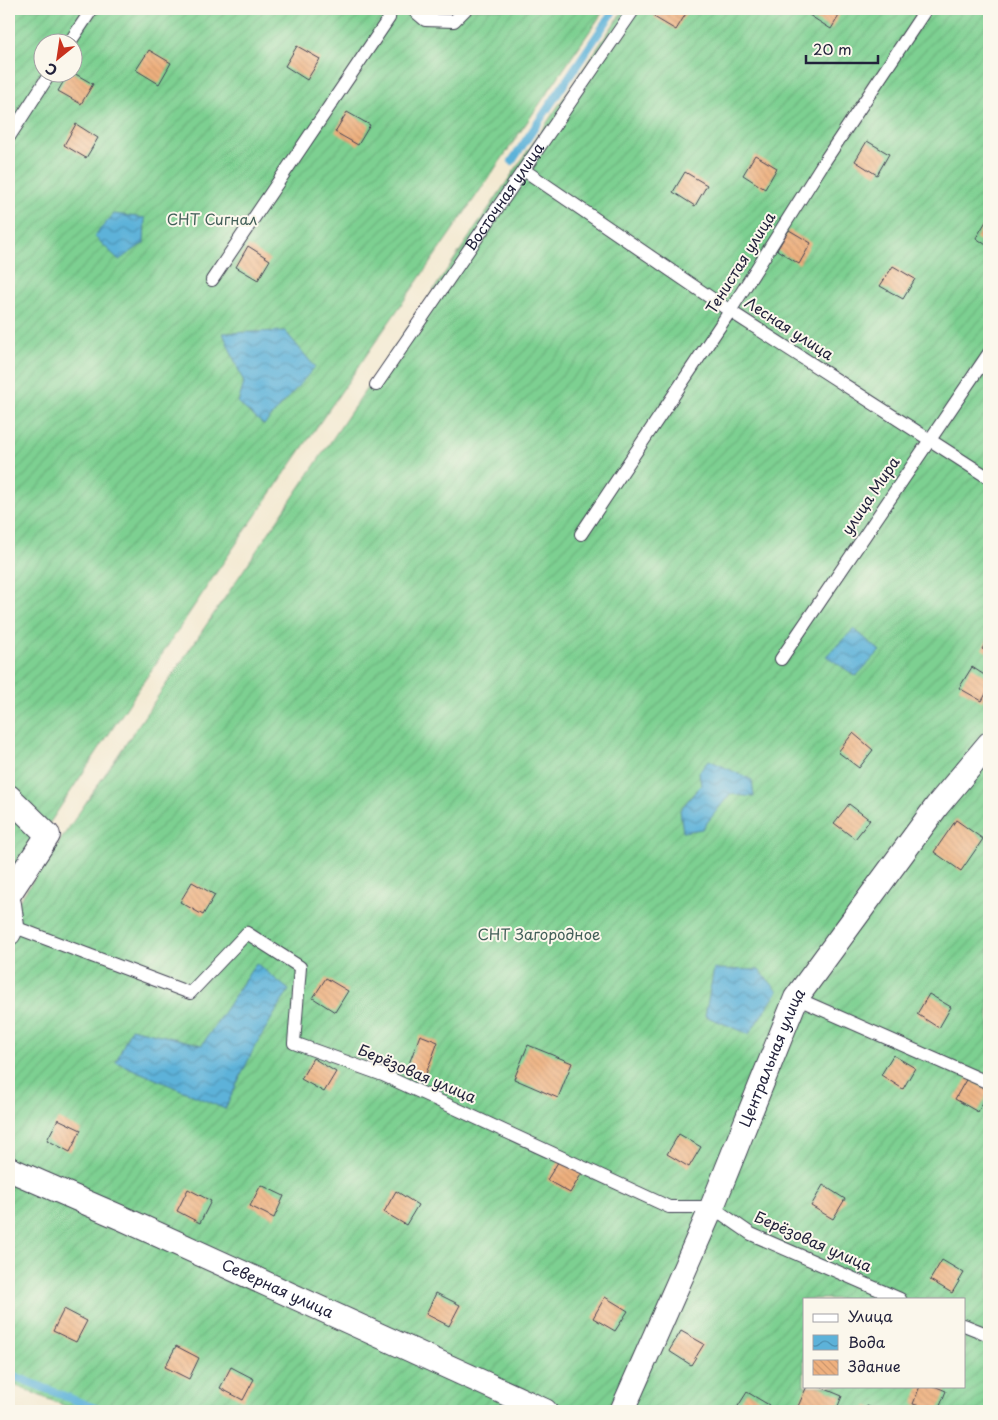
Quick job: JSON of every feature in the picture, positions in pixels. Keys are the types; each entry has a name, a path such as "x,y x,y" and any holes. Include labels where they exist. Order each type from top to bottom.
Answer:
{"street":[{"name":"Центральная улица","path":"622,1411 712,1207 796,998 937,806 989,744"},
{"path":"9,797 48,835 9,894"},
{"name":"Северная улица","path":"9,1169 124,1219 546,1411"}],"lane":[{"path":"77,32 92,9"},
{"path":"212,280 389,18 390,9"},
{"path":"412,9 425,20 454,21 466,9"},
{"name":"Восточная улица","path":"376,385 634,9"},
{"name":"Тенистая улица","path":"581,534 730,311 822,165 926,9"},
{"path":"9,137 45,82"},
{"name":"Лесная улица","path":"524,170 730,311 930,438 989,478"},
{"name":"улица Мира","path":"781,659 989,353"},
{"name":"Берёзовая улица","path":"10,921 190,993 247,933 300,967 294,1043 383,1075 669,1207 712,1207 751,1234 898,1298"},
{"path":"796,998 989,1083"},
{"path":"966,1326 989,1336"}],"green space":[{"name":"СНТ Сигнал","path":"9,9 605,9 216,573 9,884"},
{"name":"СНТ Загородное","path":"624,9 989,9 989,1411 77,1411 9,1383 9,916"}],"water":[{"path":"114,214 145,218 144,243 119,260 94,236"},
{"path":"285,331 315,367 264,425 238,403 244,383 223,333"},
{"path":"854,629 880,651 856,676 826,656"},
{"path":"709,760 752,780 754,797 730,794 702,829 683,832 680,810 701,785 699,772"},
{"path":"256,963 289,990 255,1046 225,1109 116,1062 131,1028 202,1045"},
{"path":"714,969 759,970 778,991 749,1034 705,1016"}],"building":[{"path":"659,9 688,10 676,30 654,17"},
{"path":"813,9 843,9 831,29 809,15"},
{"path":"297,46 320,59 307,80 285,66"},
{"path":"149,50 171,63 159,84 136,70"},
{"path":"82,78 93,84 81,104 58,91 63,82 82,82"},
{"path":"347,112 370,125 358,145 335,132"},
{"path":"76,124 98,138 86,158 64,145"},
{"path":"867,141 889,154 877,175 855,161"},
{"path":"755,155 777,168 765,189 743,175"},
{"path":"685,172 707,185 695,206 673,192"},
{"path":"989,219 989,247 976,238"},
{"path":"789,230 811,243 799,264 777,250"},
{"path":"248,246 270,260 258,280 236,267"},
{"path":"893,266 915,279 903,299 880,286"},
{"path":"989,637 989,653 982,649"},
{"path":"972,667 989,678 989,688 982,701 959,688"},
{"path":"853,733 873,750 859,768 838,752"},
{"path":"849,804 870,820 855,839 834,823"},
{"path":"956,820 983,839 961,871 934,852"},
{"path":"192,882 215,895 203,915 180,902"},
{"path":"326,978 348,991 335,1012 313,998"},
{"path":"929,994 951,1007 939,1028 917,1014"},
{"path":"420,1035 438,1042 425,1076 407,1069"},
{"path":"528,1045 572,1063 558,1098 514,1079"},
{"path":"893,1055 915,1068 903,1089 881,1075"},
{"path":"313,1058 336,1072 324,1092 301,1079"},
{"path":"967,1078 989,1091 978,1112 955,1099"},
{"path":"58,1119 81,1130 70,1152 47,1140"},
{"path":"679,1134 701,1147 689,1167 667,1154"},
{"path":"560,1159 582,1173 570,1193 547,1180"},
{"path":"261,1185 284,1196 274,1218 250,1206"},
{"path":"823,1185 845,1199 833,1219 811,1206"},
{"path":"188,1189 211,1201 200,1223 177,1211"},
{"path":"396,1191 418,1205 406,1225 384,1212"},
{"path":"942,1260 964,1273 952,1293 930,1280"},
{"path":"436,1293 460,1305 449,1326 426,1314"},
{"path":"605,1297 628,1311 615,1331 593,1318"},
{"path":"64,1309 87,1321 76,1342 53,1331"},
{"path":"681,1331 704,1344 691,1365 669,1351"},
{"path":"176,1346 199,1358 189,1379 165,1367"},
{"path":"231,1367 254,1379 243,1400 220,1388"},
{"path":"806,1388 823,1388 842,1396 836,1411 796,1411"},
{"path":"919,1388 939,1388 946,1391 938,1411 913,1404"},
{"path":"747,1392 769,1405 766,1411 735,1411"},
{"path":"867,1406 878,1411 864,1411"}],"waterway":[{"path":"512,161 615,9"},
{"path":"9,1374 102,1411"}]}
